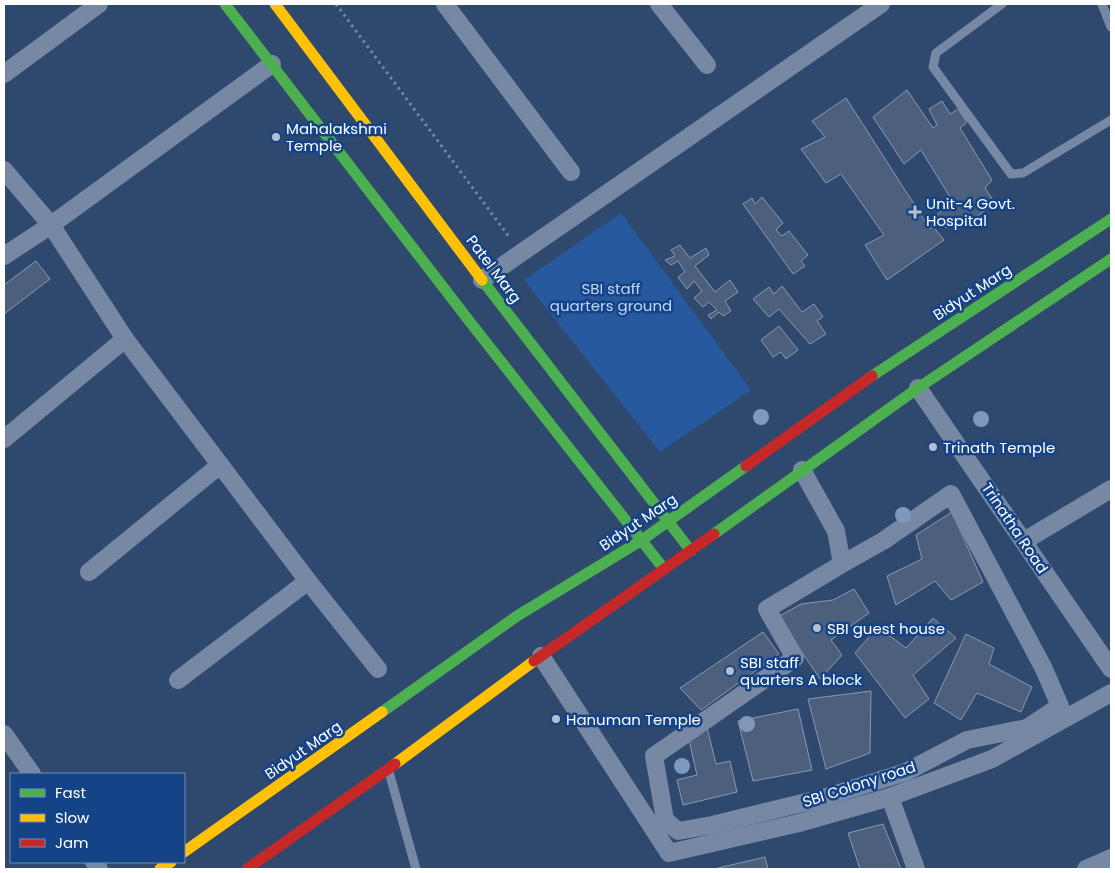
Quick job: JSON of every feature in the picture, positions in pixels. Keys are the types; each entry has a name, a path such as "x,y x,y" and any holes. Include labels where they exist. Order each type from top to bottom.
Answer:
{"main road":[{"path":"225,4 470,322 664,569"},
{"name":"Patel Marg","path":"275,4 482,280 691,551"},
{"name":"Bidyut Marg","path":"185,851 517,616 642,540 871,376 1111,219"},
{"path":"247,869 388,769 540,656 691,551 918,388 1111,259"}],"street":[{"path":"4,74 99,4"},
{"path":"445,4 571,172"},
{"path":"659,4 707,65"},
{"path":"482,280 881,4"},
{"path":"4,256 51,225 272,64"},
{"path":"4,170 51,225 125,339 308,581 378,669"},
{"path":"4,438 125,339"},
{"name":"Trinatha Road","path":"918,388 1111,669"},
{"path":"89,572 220,465"},
{"path":"802,470 836,531 842,564"},
{"path":"1024,541 1111,489"},
{"name":"SBI Colony road","path":"951,494 1044,669 1060,706 1028,728 967,740 906,772 823,798 712,825 678,831 665,820 654,756 795,658 767,609 842,564 883,541 951,494"},
{"path":"178,680 308,581"},
{"path":"540,656 669,853 799,823 890,797 992,759 1111,693"},
{"path":"4,734 31,773"},
{"path":"890,797 916,869"},
{"path":"1086,869 1111,858"}],"lane":[{"path":"1002,4 936,53 933,67 1010,174 1024,173 1111,120"},
{"path":"1102,4 1111,27"},
{"path":"388,769 416,869"}],"path":[{"path":"336,4 520,253"}],"green space":[{"name":"SBI staff quarters ground","path":"621,213 751,390 660,452 524,280"}],"building":[{"path":"907,90 933,128 937,125 929,109 942,101 950,114 958,109 967,122 960,128 992,180 985,188 995,203 979,215 946,228 936,215 953,202 921,150 904,164 873,117"},
{"path":"846,98 930,229 932,225 944,240 887,280 865,245 884,235 841,174 826,183 801,149 825,137 812,121"},
{"path":"762,197 783,223 776,230 782,236 789,231 808,255 801,261 805,266 793,274 743,204 752,198 755,204"},
{"path":"680,245 690,258 706,248 709,255 695,266 715,292 730,280 738,292 725,301 731,311 723,316 719,312 711,319 708,315 717,310 709,302 703,307 694,298 702,291 694,281 687,289 678,277 685,272 678,261 671,265 665,260 675,256 671,250"},
{"path":"36,261 50,279 4,314 4,285"},
{"path":"782,286 802,312 814,304 823,317 817,321 826,334 810,344 779,309 769,317 753,299 769,287 774,294"},
{"path":"779,326 798,350 786,359 781,352 773,357 761,340"},
{"path":"952,512 983,582 951,600 935,581 896,605 887,576 922,559 916,535"},
{"name":"SBI guest house","path":"854,589 869,613 831,640 842,655 820,679 778,617 801,604 833,600"},
{"path":"933,618 956,638 913,675 929,699 905,718 855,653 878,627 906,648"},
{"name":"SBI staff quarters A block","path":"763,632 779,654 701,710 680,688"},
{"path":"966,634 994,648 989,664 1032,687 1021,712 977,693 961,720 934,703"},
{"path":"871,691 870,753 826,769 808,699"},
{"path":"798,709 812,770 753,781 738,721"},
{"path":"705,719 716,764 730,761 737,792 683,805 677,780 697,775 685,723"},
{"path":"883,824 901,869 860,869 848,833"},
{"path":"765,857 768,869 714,869"}],"traffic: fast":[{"path":"225,4 470,322 664,569"},
{"path":"872,376 1111,219"},
{"path":"714,534 918,388 1111,259"},
{"path":"482,280 691,551"},
{"path":"382,712 517,616 642,540 746,466"}],"traffic: slow":[{"path":"275,4 482,280"},
{"path":"395,764 534,661"},
{"path":"185,851 382,712"},
{"path":"160,869 169,863"}],"traffic: jam":[{"path":"746,466 872,376"},
{"path":"534,661 714,534"},
{"path":"247,869 395,764"}],"place":[{"name":"Mahalakshmi Temple","path":"276,137"},
{"name":"Unit-4 Govt. Hospital","path":"915,212"},
{"name":"Trinath Temple","path":"933,447"},
{"name":"SBI guest house","path":"817,628"},
{"name":"SBI staff quarters A block","path":"730,671"},
{"name":"Hanuman Temple","path":"556,719"}]}
